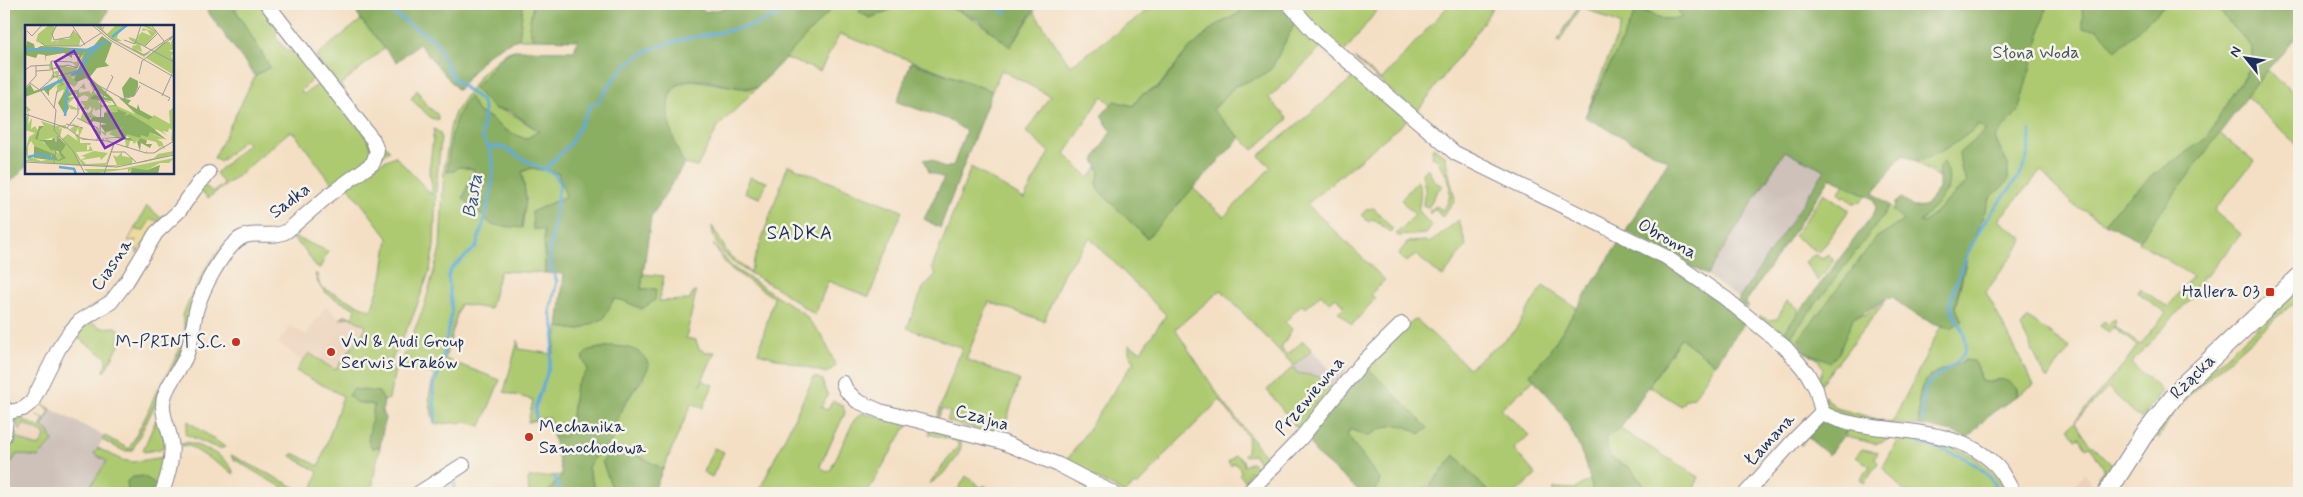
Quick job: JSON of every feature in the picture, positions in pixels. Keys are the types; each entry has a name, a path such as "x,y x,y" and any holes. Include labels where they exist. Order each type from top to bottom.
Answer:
{"street":[{"name":"Sadka","path":"162,493 172,451 164,415 164,397 188,350 200,299 216,268 238,240 245,236 258,234 280,235 287,231 338,188 367,168 376,157 373,140 267,4"},
{"name":"Obronna","path":"1289,4 1315,33 1455,153 1666,257 1725,298 1786,348 1816,389 1822,412"},
{"name":"Ciasna","path":"4,410 23,409 32,402 59,348 70,332 80,321 112,302 156,233 179,212 199,183 209,173"},
{"name":"Rżącka","path":"2107,493 2144,435 2177,392 2299,277"},
{"name":"Przewiewna","path":"1248,493 1301,438 1360,366 1402,324"},
{"name":"Czajna","path":"843,382 846,390 857,401 880,411 1002,442 1059,465 1113,493"},
{"path":"4,410 4,436"},
{"name":"Łamana","path":"1746,493 1822,412"},
{"path":"1822,412 1828,416 1851,423 1955,441 1979,452 1994,464 2001,471 2014,493"},
{"path":"419,493 464,465"}],"shaded area":[{"path":"1785,151 1825,170 1739,299 1707,275"},
{"path":"326,306 340,319 349,317 366,326 363,333 335,370 309,353 303,362 278,343 291,326 306,335"},
{"path":"1312,350 1333,373 1336,370 1340,373 1345,367 1348,377 1332,389 1320,377 1297,373 1293,367"},
{"path":"51,409 105,436 94,454 107,461 86,493 4,493 4,466 9,466 17,454 53,442 42,427"},
{"path":"24,423 43,433 45,437 40,445 35,446 16,437"},
{"path":"2083,471 2092,486 2099,490 2098,493 2069,493 2082,477"}],"green space":[{"path":"4,4 111,4 100,25 25,25 25,168 4,188"},
{"path":"202,4 232,4 270,67 255,76"},
{"path":"232,4 251,4 265,9 279,29 275,36 284,48 303,57 315,76 301,91 304,94 322,82 367,136 373,154 334,186 294,133 289,132 239,175 208,198 203,193 198,194 204,185 213,192 224,184 216,173 248,144 244,140 220,162 214,158 255,76 270,67"},
{"path":"352,4 523,4 519,39 499,47 491,53 477,66 458,90 419,44 396,62 361,20"},
{"path":"523,4 533,4 529,26 533,39 519,39"},
{"path":"533,4 702,4 703,12 748,4 836,4 758,87 742,88 709,81 693,80 680,83 672,91 668,102 668,115 675,142 684,164 651,217 641,289 656,289 655,300 642,309 622,300 614,299 603,319 578,330 558,327 564,274 545,273 544,230 533,229 532,212 566,196 558,173 531,168 522,172 526,199 522,228 492,225 463,198 474,169 459,167 454,171 447,172 455,123 458,114 469,97 479,113 488,116 499,126 511,132 526,139 539,131 510,111 494,109 474,88 502,57 514,50 574,51 578,40 533,39 529,27"},
{"path":"836,4 864,4 860,12 870,18 907,4 938,5 951,8 975,20 1010,47 1034,12 1070,66 1157,4 1247,4 1236,15 1215,26 1185,53 1158,87 1141,95 1133,106 1114,101 1112,105 1102,96 1065,154 1089,178 1097,167 1100,172 1097,182 1146,238 1193,188 1224,217 1271,167 1259,156 1356,75 1407,120 1307,204 1385,280 1371,294 1375,299 1352,325 1338,312 1344,306 1336,297 1329,303 1321,294 1306,308 1301,305 1285,322 1292,329 1281,348 1287,355 1303,341 1312,350 1294,366 1221,290 1175,329 1221,399 1268,459 1264,465 1260,465 1254,455 1245,456 1248,437 1220,400 1161,458 1160,462 1137,486 1135,484 1124,493 1066,462 1134,361 1129,352 1129,345 1141,351 1166,315 1090,238 1064,272 1044,321 989,302 966,359 1019,380 1002,436 947,421 950,412 942,409 938,419 936,419 962,348 907,328 923,288 936,274 932,268 971,167 1024,199 1049,152 1026,132 1050,96 1001,70 992,91 840,34 820,71 785,58"},
{"path":"864,4 905,4 870,18 859,12"},
{"path":"943,4 1043,4 1033,11 1010,47 977,19"},
{"path":"1247,4 1280,4 1295,23 1271,69 1259,77 1235,86 1213,110 1240,138 1147,238 1099,191 1097,182 1100,172 1094,160 1111,131 1101,116 1114,101 1133,106 1141,95 1159,87 1185,53 1215,26 1236,15"},
{"path":"1299,4 1382,4 1346,50 1342,49 1296,6"},
{"path":"1450,4 1495,4 1477,32 1416,113 1354,58 1381,80"},
{"path":"1580,4 1676,4 1681,18 1664,19 1637,9 1585,117 1621,25 1581,6 1559,42 1557,41"},
{"path":"1676,4 2047,4 2018,111 1995,138 2008,165 2008,181 1990,198 1967,257 1955,306 1962,321 1951,328 1935,324 1913,313 1893,297 1853,318 1839,353 1830,362 1810,354 1802,348 1799,339 1876,238 1903,221 1893,211 1895,203 1901,198 1913,207 1925,206 1939,189 1939,167 1944,162 1948,171 1949,180 1947,188 1939,202 1920,222 1924,223 1967,182 1961,168 1959,153 1986,130 1979,125 1965,136 1925,159 1916,162 1903,154 1873,193 1889,205 1881,219 1789,339 1786,340 1782,337 1784,332 1874,213 1876,208 1874,199 1830,178 1745,303 1748,306 1746,307 1738,302 1739,299 1825,170 1785,151 1707,275 1626,231 1668,161 1585,117 1637,9 1664,19 1681,18"},
{"name":"Słona Woda","path":"1908,4 2213,4 2252,47 2252,63 2219,116 2209,137 2153,175 2117,208 2105,223 2071,203 2041,171 1998,220 2024,239 1986,292 2034,385 2017,396 2017,389 1999,379 1990,382 1980,380 1978,368 1966,360 1937,372 1926,381 1920,395 1919,425 1881,424 1857,420 1834,411 1824,403 1825,396 1836,408 1892,423 1941,326 1951,327 1967,257 1990,198 2008,181 2008,165 1994,138 2003,127"},
{"path":"2082,4 2166,4 2116,51 2098,29 2083,28"},
{"path":"2213,4 2299,4 2299,35 2267,70 2140,240 2105,223 2117,208 2153,175 2208,137 2252,63 2252,47"},
{"path":"361,20 385,48 340,85 345,90 344,96 349,103 390,151 379,158 316,56"},
{"path":"1295,23 1322,47 1269,98 1288,119 1253,150 1213,110 1235,86 1259,77 1271,69"},
{"path":"514,50 492,67 494,109 513,115 539,131 526,139 499,126 488,116 479,113 468,98 447,172 454,171 459,167 475,169 522,228 526,199 522,172 531,168 558,173 566,196 532,212 544,230 545,273 500,271 490,309 460,304 445,359 500,380 481,426 467,422 434,424 429,398 434,374 401,368 406,350 424,307 440,249 444,170 450,128 455,112 481,74 504,53"},
{"path":"911,62 992,91 940,228 924,219 944,178 929,172 924,159 932,160 944,168 953,166 966,131 947,119 897,102"},
{"path":"2267,70 2299,97 2299,147 2246,96"},
{"path":"692,80 747,89 758,87 718,127 697,167 684,164 671,135 667,113 667,103 677,86"},
{"path":"417,90 426,105 437,114 439,120 431,118 411,99"},
{"path":"1979,125 1986,129 1961,168 1967,182 1924,223 1920,223 1948,190 1939,167 1938,177 1916,162 1949,146"},
{"path":"434,129 440,133 434,246 430,270 413,316 392,359 391,366 395,370 389,399 384,401 378,392 355,402 374,405 372,448 380,447 373,480 373,493 311,493 318,472 291,456 293,453 319,466 343,396 296,371 309,353 335,370 363,333 366,326 349,317 340,319 346,315 353,318 356,309 337,300 321,288 371,311 382,278 388,238 348,186 378,164 395,156 432,195 429,173"},
{"path":"2218,132 2254,161 2214,211 2241,234 2207,276 2202,276 2203,278 2189,294 2192,297 2131,363 2162,391 2141,419 2108,388 2075,422 2087,440 2112,465 2115,462 2116,464 2104,483 2098,477 2104,469 2090,446 2086,448 2080,438 2076,440 2069,428 2137,346 2113,327 2109,332 2100,326 2104,321 2108,324 2113,319 2116,321 2114,326 2140,345 2166,313 2137,292 2139,288 2168,307 2192,276 2139,242"},
{"path":"1433,147 1445,156 1455,200 1442,217 1435,209 1430,214 1429,211 1436,206 1443,210 1448,202 1450,193 1446,175 1438,160 1431,157"},
{"path":"788,165 902,211 869,297 828,281 815,315 780,290 737,265 720,248 714,238 712,226 729,255 750,272"},
{"path":"1427,168 1435,182 1443,186 1437,191 1428,208 1423,205 1425,189 1422,173"},
{"path":"750,177 767,182 760,198 745,193"},
{"path":"1417,181 1420,191 1418,211 1432,226 1426,234 1398,236 1396,234 1415,215 1401,200"},
{"path":"1844,184 1866,195 1861,202 1853,203 1845,196 1842,197 1839,192"},
{"path":"1824,193 1849,210 1819,253 1794,236"},
{"path":"1889,205 1903,221 1876,238 1796,344 1789,340 1785,341 1758,317 1759,315 1768,320 1777,319 1787,301 1798,308 1798,313 1784,332 1881,219"},
{"path":"147,206 161,218 166,215 159,221 150,221 143,231 136,230 135,228"},
{"path":"1374,208 1393,229 1390,232 1373,219 1369,222 1361,215 1367,209"},
{"path":"1459,220 1466,245 1443,277 1416,255 1406,262 1398,254 1408,242 1426,241 1429,243"},
{"path":"292,232 292,236 328,251 320,268 316,267 305,250 289,235"},
{"path":"1621,239 1686,277 1745,322 1715,364 1681,338 1620,429 1605,438 1610,457 1630,468 1650,493 1593,493 1584,458 1568,424 1555,404 1530,374 1547,355"},
{"path":"226,241 228,243 188,339 132,451 124,451 102,440 105,436 129,449 158,388 160,389 185,339 183,338 186,333 182,315 206,268"},
{"path":"713,244 732,267 803,313 823,337 836,366 826,373 758,353 774,298 728,267"},
{"path":"1828,254 1833,259 1833,262 1818,281 1805,263 1811,256 1816,255 1822,259"},
{"path":"315,274 317,274 320,285 317,281"},
{"path":"643,274 664,276 659,301 690,300 693,292 696,292 686,338 696,340 699,349 706,352 715,352 700,385 703,381 713,385 703,408 692,403 663,469 628,450 602,461 614,493 596,493 588,468 593,456 611,442 621,411 634,390 644,379 612,346 589,350 582,357 588,370 576,385 571,422 565,437 553,434 549,417 528,422 533,400 504,392 518,340 519,349 553,354 558,327 578,330 590,324 614,299 622,300 642,309 656,289 641,289"},
{"path":"1543,286 1577,308 1547,355 1530,374 1534,380 1501,409 1529,435 1514,449 1536,475 1515,493 1489,493 1455,455 1436,477 1422,489 1405,493 1375,493 1380,480 1347,435 1350,429 1367,436 1394,425 1405,426 1420,434 1428,428 1365,365 1413,321 1417,320 1469,368 1513,333"},
{"path":"2299,290 2299,300 2278,316 2176,407 2159,438 2155,435 2170,408"},
{"path":"1887,299 1820,385 1819,379 1823,369 1818,359 1803,351 1821,357 1846,332 1853,318 1866,314"},
{"path":"2028,318 2070,348 2048,378 2046,378 2021,327"},
{"path":"90,321 101,328 116,327 122,332 117,342 120,344 104,372 107,358 74,335"},
{"path":"1681,338 1715,364 1694,397 1685,400 1681,406 1649,386"},
{"path":"612,346 624,347 639,352 649,366 620,412 611,442 594,458 588,468 596,493 547,493 562,475 553,434 565,437 571,422 576,385 588,370 582,357 589,350"},
{"path":"1966,360 1974,361 1978,368 1980,380 1990,382 2005,380 2017,389 2017,396 1989,415 1967,438 1953,432 1919,425 1919,396 1927,378"},
{"path":"1365,365 1428,428 1420,434 1405,426 1394,425 1367,436 1350,429 1347,435 1380,480 1375,493 1362,493 1344,478 1316,454 1308,437"},
{"path":"1293,367 1297,373 1320,377 1332,389 1302,429 1296,427 1267,390"},
{"path":"814,377 823,380 828,395 821,407 827,410 833,401 843,406 845,413 820,466 827,472 830,471 854,420 862,413 908,424 907,428 905,428 867,493 758,493"},
{"path":"353,389 379,392 384,401 382,412 385,418 380,447 372,448 368,441 374,405 355,402 349,396"},
{"path":"37,415 46,419 42,427 49,431 53,442 38,457 17,454 9,466 4,466 4,454 12,431 18,434 16,437 35,446 40,445 45,437 43,433 24,424 20,430 19,425 15,422 16,419 20,418 40,428 44,419"},
{"path":"1820,417 1889,436 1888,439 1875,444 1844,436 1848,429 1807,437 1801,446 1801,440"},
{"path":"156,420 159,420 166,446 161,449 144,452 143,450"},
{"path":"1823,420 1848,429 1829,455 1807,437"},
{"path":"188,421 225,447 219,449 185,434"},
{"path":"930,429 960,437 961,443 957,457 952,464 929,484 958,446 957,441 929,434"},
{"path":"1620,429 1699,477 1692,493 1650,493 1630,468 1609,457 1605,438"},
{"path":"1905,437 1952,447 1974,457 1998,478 2002,489 1998,493 1995,488 1988,493 1905,493 1883,467 1898,439"},
{"path":"188,442 208,450 227,462 234,474 188,445 182,446 182,444"},
{"path":"98,448 122,460 133,462 164,457 166,459 158,493 154,493 158,485 129,488 128,493 86,493 107,461 94,454"},
{"path":"714,448 724,452 712,477 703,472"},
{"path":"1862,449 1878,452 1875,458 1878,463 1864,483 1860,480 1870,466 1856,457"},
{"path":"628,450 663,469 653,493 614,493 602,461 612,452"},
{"path":"231,455 306,493 278,485 232,458"},
{"path":"1235,455 1243,460 1244,466 1252,462 1257,467 1254,475 1250,471 1246,482 1239,474 1241,472 1239,466 1234,463 1231,466 1228,462"},
{"path":"1455,455 1489,493 1414,493 1429,487"},
{"path":"562,475 547,493 529,493 528,478"},
{"path":"143,476 158,485 154,493 128,493 127,481 133,477"},
{"path":"966,476 982,488 984,485 991,490 989,493 956,493"},
{"path":"1591,479 1593,493 1552,493 1554,488 1575,489"}],"sand":[{"path":"151,219 159,221 137,253 137,249 134,247 136,240 128,241 135,228 136,230 143,231"}],"waterway":[{"name":"Basta","path":"387,4 393,13 434,40 449,71 457,82 481,100 484,107 482,137 489,147 493,161 492,185 476,247 451,269 448,276 452,311 441,367 433,388 436,422"},
{"path":"545,169 570,144 592,103 598,103 617,74 638,56 654,48 688,38 763,22 802,4"},
{"path":"989,4 1007,13"},
{"path":"1922,421 1923,397 1928,384 1957,361 1965,350 1964,333 1950,304 1958,277 1965,259 1986,219 2013,185 2026,162 2030,130"},
{"path":"489,147 502,147 554,174 560,183 550,249 550,266 557,281 550,311 555,331 549,368 535,408 536,418"},
{"path":"1921,440 1920,444 1943,450 1975,464 1984,471 1999,490"},
{"path":"555,477 560,493"},
{"name":"Basta","path":"453,493 455,484"}],"place":[{"name":"Hallera 03","path":"2270,292"},
{"name":"M-PRINT S.C.","path":"236,342"},
{"name":"VW & Audi Group Serwis Kraków","path":"331,352"},
{"name":"Mechanika Samochodowa","path":"529,437"}],"district":[{"name":"SADKA","path":"800,233"}]}
